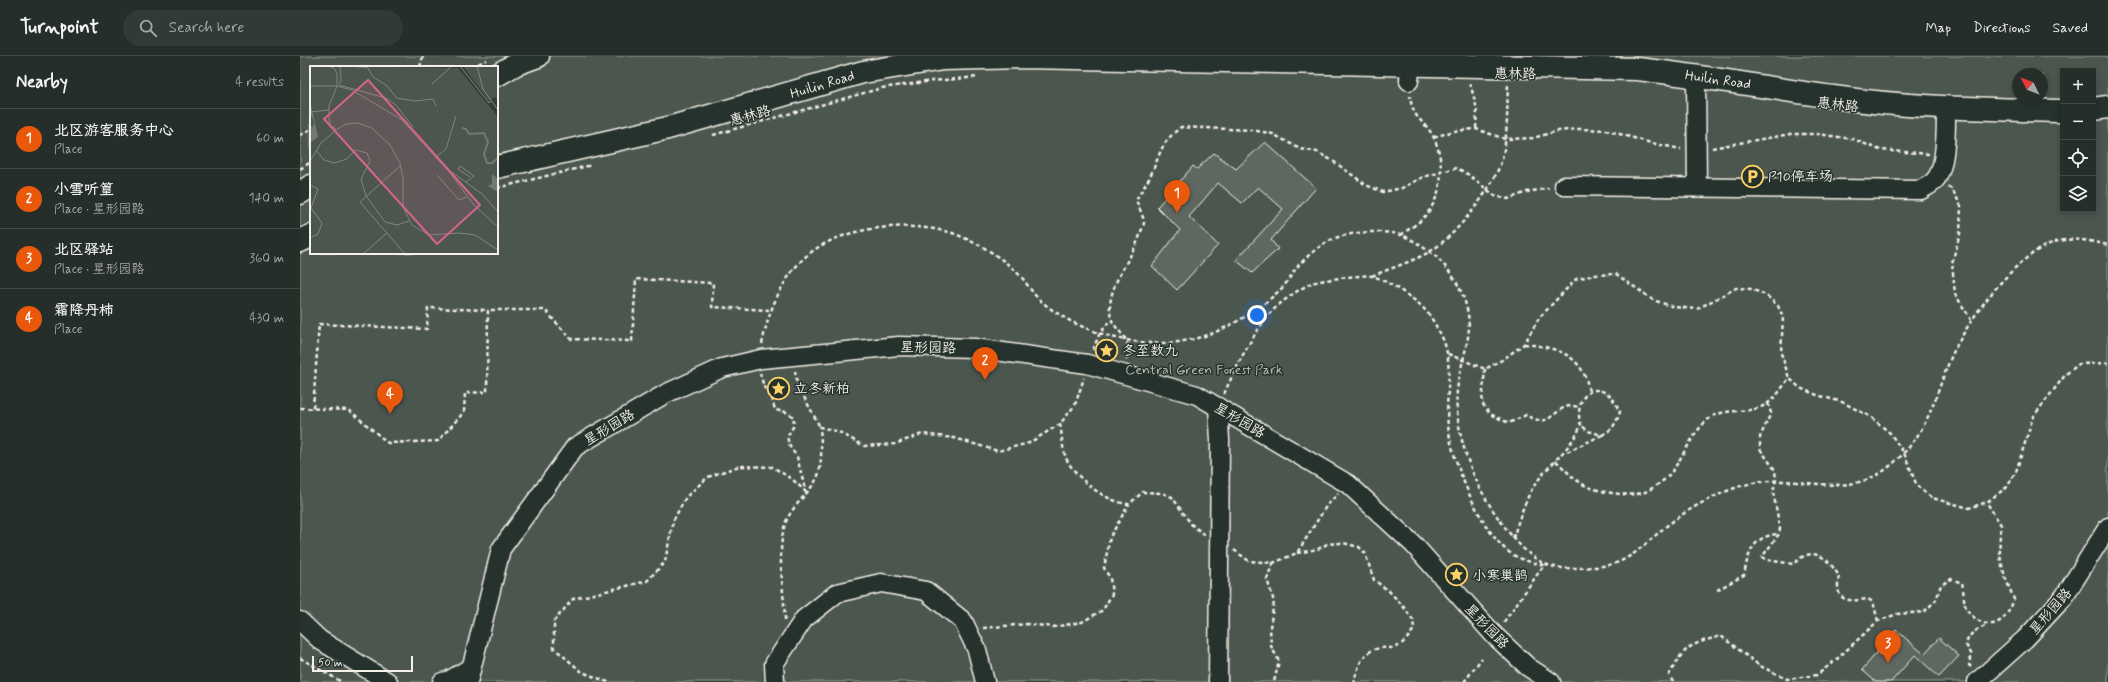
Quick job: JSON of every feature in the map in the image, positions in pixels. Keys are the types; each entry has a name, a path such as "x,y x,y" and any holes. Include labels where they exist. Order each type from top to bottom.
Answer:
{"main road":[{"path":"498,66 516,64 538,56"},
{"name":"Huilin Road","path":"498,167 668,128 863,72 943,59 1025,57 1320,62 1410,67 1638,69 1696,76 1834,97 1946,108 2060,111"},
{"path":"2096,109 2108,107"},
{"path":"300,193 310,187"},
{"path":"300,241 310,236"}],"street":[{"path":"1696,76 1698,187"},
{"path":"1564,186 1921,190 1935,181 1941,168 1946,125 1946,108"},
{"name":"星形园路","path":"469,675 501,549 576,447 665,394 722,368 760,359 899,346 975,348 1087,364 1197,395 1348,484 1414,545 1494,635 1528,667 1551,682"},
{"path":"1218,407 1220,440 1218,682"},
{"name":"星形园路","path":"1979,681 2025,639 2064,597 2108,528"},
{"path":"775,682 774,664 804,619 837,593 881,583 926,591 963,621 977,650 985,682"},
{"path":"300,621 320,640 388,682"},
{"path":"442,682 469,675"}],"path":[{"path":"420,66 423,56"},
{"path":"1401,235 1422,220 1435,203 1443,172 1434,137 1412,110 1410,67"},
{"name":"惠林路","path":"708,136 882,88 932,81 984,77"},
{"name":"惠林路","path":"1463,82 1478,83"},
{"path":"1470,82 1477,109 1476,129"},
{"name":"惠林路","path":"1501,83 1516,84"},
{"path":"1218,407 1240,358 1267,316 1289,298 1313,283 1352,277 1372,276 1430,252 1458,227 1488,189 1502,160 1505,139 1508,83"},
{"path":"820,427 840,432 864,446 896,444 922,434 954,438 998,451 1029,443 1060,424 1075,405 1087,364 1099,335 1110,320 1110,299 1114,286 1135,250 1144,222 1136,200 1152,174 1160,150 1167,138 1181,128 1252,130 1273,134 1300,149 1317,152 1333,161 1366,185 1383,192 1402,188 1423,177 1457,168 1488,189 1495,196 1508,199 1527,192 1564,186"},
{"path":"300,135 310,130"},
{"path":"300,169 310,163"},
{"path":"498,188 594,164"},
{"path":"1935,181 1952,189 1961,206 1960,234 1952,263 1955,294 1970,320"},
{"path":"806,493 797,457 790,447 787,437 793,427 794,417 786,412 776,410 772,398 764,387 760,378 760,359 769,310 781,290 803,259 835,239 872,228 914,226 948,231 985,248 1019,274 1040,300 1065,318 1099,335 1127,340 1162,343 1200,338 1241,319 1282,288 1298,266 1331,239 1363,232 1401,235 1430,252 1455,279 1467,306 1469,333 1458,377 1456,407 1461,437 1477,486 1513,538 1544,565"},
{"path":"1372,276 1401,290 1425,310 1441,334 1448,354 1448,425 1456,458 1467,488 1480,515 1502,545 1525,562 1562,569 1619,563 1642,547 1668,524 1704,500 1743,486 1776,480 1838,487 1863,480 1884,471 1912,445 1927,419 1952,356 1970,320 2011,271 2052,243 2078,239 2108,245"},
{"path":"1485,369 1502,360 1524,344 1539,318 1558,296 1576,280 1594,275 1616,274 1653,300 1674,307 1697,309 1736,288 1751,289 1766,295 1778,306 1783,318 1781,353 1789,378 1800,388 1816,396 1842,402 1871,417 1890,433 1904,453 1917,486 1932,498 1968,508 1987,502 2007,487 2016,472 2033,417 2066,374 2079,364 2108,363"},
{"path":"313,408 319,324 427,329 428,308 546,310 571,339 632,341 636,280 713,283 712,307 769,310"},
{"path":"300,408 349,410 388,443 438,441 464,412 465,393 487,392 488,310"},
{"path":"1110,320 1127,340 1129,353 1120,373"},
{"path":"1524,344 1552,348 1567,354 1577,364 1587,379 1589,392"},
{"path":"1448,354 1485,369"},
{"path":"1485,369 1482,403 1490,414 1509,423 1526,415 1539,421 1550,418 1560,409 1572,406 1578,407"},
{"path":"785,626 782,552 784,528 793,508 818,478 821,451 820,427 797,384 795,370"},
{"path":"1556,461 1581,483 1599,491 1624,493 1645,492 1668,476 1684,456 1698,430 1711,418 1730,411 1750,411 1768,403 1789,378"},
{"path":"1565,453 1602,435 1610,431 1616,423 1620,412 1608,394 1596,390 1589,392 1578,407 1578,418 1581,424 1588,431 1602,435"},
{"path":"1768,403 1770,413 1760,437 1760,449 1775,470 1776,480 1773,492 1780,528 1779,534 1762,557 1767,560 1793,564 1806,555 1820,556 1831,563 1839,576 1837,588 1841,597 1849,602 1868,599 1873,602 1878,621"},
{"path":"1060,424 1066,457 1075,470 1089,486 1118,504 1129,504"},
{"path":"1513,538 1522,512 1535,485 1565,453 1576,437 1581,424"},
{"path":"608,682 582,672 554,648 554,621 573,599 647,581 665,562 673,521 686,497 708,477 739,466 773,467 793,480 806,493"},
{"path":"1297,553 1327,505 1348,484"},
{"path":"968,630 1027,624 1053,627 1082,622 1103,610 1112,594 1110,578 1104,568 1110,537 1129,504 1143,492 1162,493 1172,497 1191,524 1206,535 1219,540 1249,561 1273,563 1297,553 1318,549 1327,544 1343,543 1359,548 1365,553 1374,580 1388,591 1413,620 1414,629 1408,638 1396,648 1380,648 1368,652 1359,663 1354,682"},
{"path":"1979,681 1969,665 1972,655 1966,645 1967,638 1972,632 1988,625 2001,622 2009,612 2014,600 1999,558 1998,546 2001,525 1987,502"},
{"path":"1716,590 1744,575 1747,558 1756,542 1767,535 1779,534"},
{"path":"1273,563 1267,579 1274,602 1270,627 1271,646 1279,661 1274,682"},
{"path":"1494,635 1544,565"},
{"path":"1673,682 1669,675 1682,652 1699,642 1721,636 1760,666 1787,679 1817,675 1837,659 1878,621 1897,614 1924,612 1936,600 1941,585 1951,579 1962,583 1966,610 1975,619 1988,625"},
{"path":"300,658 342,682"},
{"path":"1464,682 1482,658"}],"green space":[{"name":"Central Green Forest Park","path":"300,56 2108,56 2108,682 300,682"}],"building":[{"path":"1265,142 1316,188 1271,240 1278,249 1252,273 1236,260 1283,209 1258,187 1242,203 1218,183 1189,217 1218,245 1177,290 1152,266 1180,230 1157,207 1193,166 1197,169 1214,153 1236,169"},
{"path":"1896,630 1924,654 1939,638 1959,656 1939,677 1915,655 1891,682 1876,682 1862,670"}],"place":[{"name":"P10停车场","path":"1753,176"},
{"name":"北区游客服务中心","path":"1177,213"},
{"name":"冬至数九","path":"1106,350"},
{"name":"小雪听篁","path":"985,380"},
{"name":"立冬新柏","path":"779,388"},
{"name":"霜降丹柿","path":"390,414"},
{"name":"小寒巢鹊","path":"1457,575"},
{"name":"北区驿站","path":"1888,663"}]}
